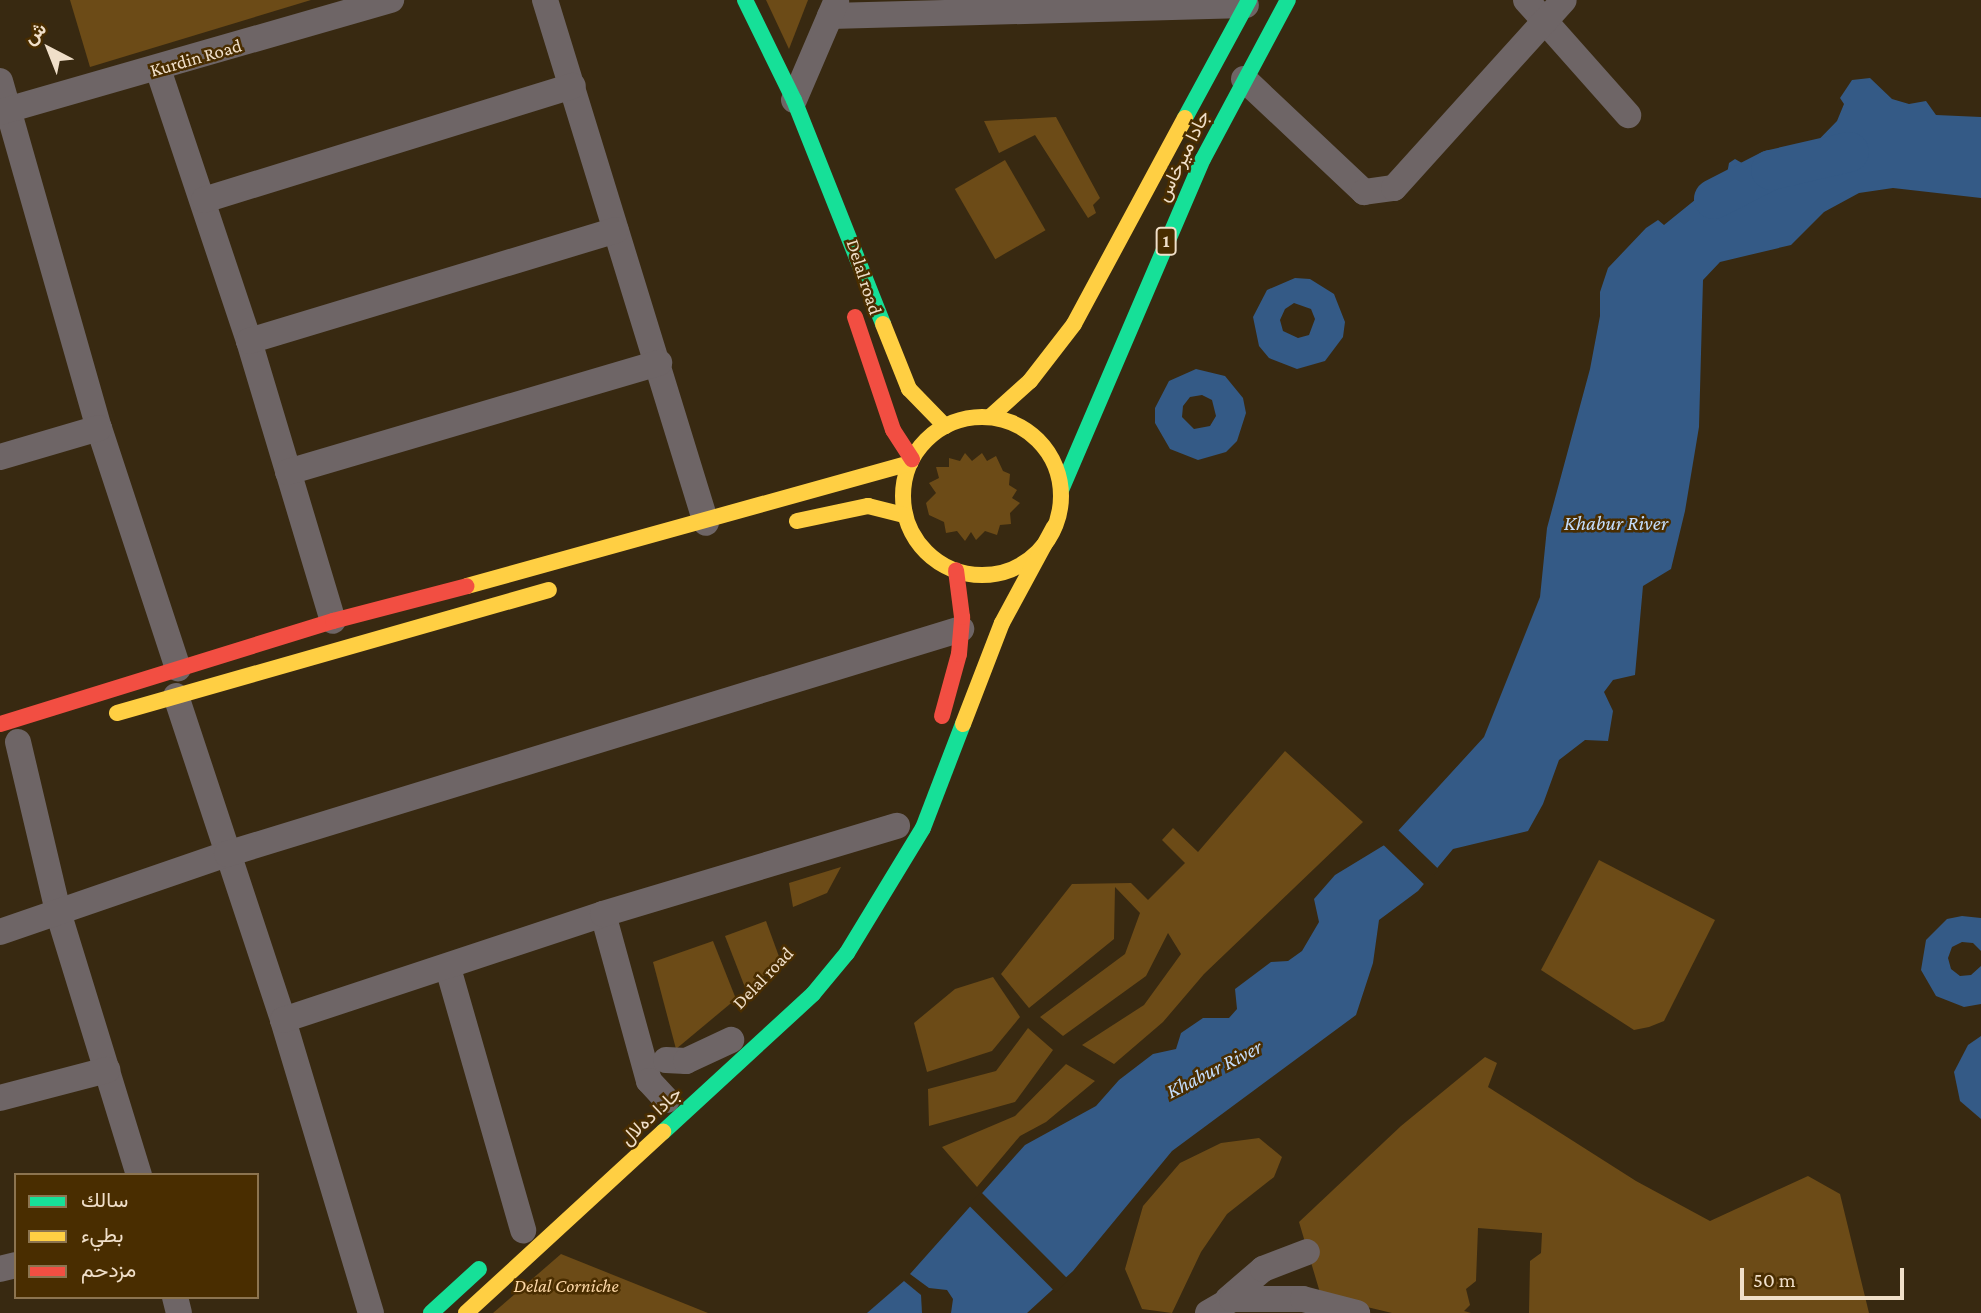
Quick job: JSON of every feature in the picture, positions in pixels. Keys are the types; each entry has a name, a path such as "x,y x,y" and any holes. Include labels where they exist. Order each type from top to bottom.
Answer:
{"main road":[{"name":"Delal road","path":"745,0 794,100 909,389 945,426"},
{"name":"جادا ميرخاس","path":"1061,489 1177,215 1244,79 1288,0"},
{"path":"990,417 1030,381 1074,324 1248,3"},
{"name":"Delal road","path":"794,100 810,180 827,233"},
{"name":"Delal road","path":"849,299 893,430 911,461"},
{"path":"12,738 178,668 333,621 706,523 911,461 945,426 990,417 1016,425 1038,440 1054,463 1061,489 1055,527 1035,555 1013,568 989,575 956,570 929,554 905,515 903,494 911,461"},
{"path":"786,524 867,506 905,515"},
{"name":"جادا دەلال","path":"467,1313 813,994 856,941 923,828 1002,623 1055,527"},
{"path":"934,739 954,679 961,629 956,570"},
{"path":"95,720 562,586"},
{"path":"694,1074 735,1036"},
{"path":"431,1313 492,1258"}],"street":[{"name":"Kurdin Road","path":"5,111 159,69 391,0"},
{"path":"545,0 659,363 706,523"},
{"path":"1526,0 1628,115"},
{"path":"1244,79 1364,192 1394,188 1564,0"},
{"path":"794,100 833,8 1248,3"},
{"path":"159,69 249,341 333,621"},
{"path":"0,81 5,111 99,428 178,668"},
{"path":"204,200 573,86"},
{"path":"249,341 616,230"},
{"path":"288,472 659,363"},
{"path":"0,457 99,428"},
{"path":"0,932 58,915 227,854 961,629"},
{"path":"176,696 283,1020 371,1313"},
{"path":"12,738 58,915 138,1173"},
{"path":"283,1020 448,968 603,914 895,829"},
{"path":"603,914 649,1081 667,1100"},
{"path":"448,968 523,1230"},
{"path":"666,1060 686,1061 735,1036"},
{"path":"0,1098 107,1070"},
{"path":"1218,1306 1263,1269 1307,1252"},
{"path":"1218,1306 1303,1299 1357,1313"}],"green space":[{"path":"70,0 311,0 90,67"},
{"path":"766,0 808,0 789,49"},
{"path":"1056,117 1100,198 1093,205 1096,213 1088,218 1035,135 999,153 984,121"},
{"path":"1005,160 1046,230 995,259 955,189"},
{"path":"965,453 972,461 982,453 987,461 996,456 1003,471 1010,474 1009,485 1017,490 1012,498 1020,503 1010,513 1011,524 1000,525 997,535 985,531 976,540 971,532 965,541 957,531 946,533 944,522 929,515 926,503 936,493 929,483 939,478 936,467 949,467 949,458 960,461"},
{"path":"1285,751 1363,822 1204,974 1163,1022 1114,1064 1082,1045 1144,1005 1181,954 1168,933 1146,976 1063,1036 1040,1017 1125,954 1140,913 1115,887 1114,939 1029,1008 1001,974 1072,884 1131,883 1148,900 1185,863 1162,840 1173,828 1198,852"},
{"path":"1599,860 1715,920 1664,1021 1649,1027 1634,1030 1541,970"},
{"path":"841,867 827,893 793,907 789,883"},
{"path":"766,921 781,962 746,990 725,936"},
{"path":"713,941 736,999 676,1049 653,962"},
{"path":"993,977 1020,1017 992,1051 927,1072 914,1023 955,989"},
{"path":"1028,1028 1053,1050 1015,1102 929,1126 928,1089 996,1071"},
{"path":"1485,1057 1497,1063 1488,1087 1636,1181 1710,1221 1808,1176 1840,1194 1869,1313 1529,1313 1530,1261 1541,1253 1542,1233 1478,1228 1476,1281 1466,1289 1470,1305 1464,1311 1471,1313 1392,1313 1321,1296 1299,1222 1401,1126"},
{"path":"1066,1064 1095,1081 1046,1122 1020,1136 977,1187 942,1147 1015,1116"},
{"path":"1259,1138 1282,1157 1274,1177 1227,1214 1201,1252 1172,1313 1142,1309 1125,1269 1143,1206 1180,1163 1221,1143"},
{"name":"Delal Corniche","path":"561,1254 708,1313 493,1313"}],"water":[{"name":"Khabur River","path":"1870,78 1892,99 1909,104 1926,101 1936,115 1981,117 1981,198 1893,188 1859,193 1824,212 1791,245 1720,262 1703,280 1699,427 1685,511 1671,569 1643,586 1635,675 1613,680 1604,692 1613,711 1608,741 1585,740 1559,760 1543,804 1528,831 1453,849 1418,891 1379,920 1373,963 1356,1015 1172,1151 1073,1271 1027,1313 951,1313 953,1299 947,1290 929,1288 910,1274 1025,1145 1096,1106 1119,1080 1153,1054 1176,1049 1181,1033 1203,1018 1229,1018 1237,1009 1235,989 1271,962 1288,961 1302,951 1319,922 1314,899 1335,875 1386,844 1484,737 1540,597 1547,528 1590,369 1600,316 1600,292 1608,268 1646,228 1658,220 1664,225 1727,174 1729,163 1735,159 1761,174 1796,163 1837,121 1844,104 1840,98 1852,80"},
{"path":"1295,278 1310,279 1334,294 1345,322 1343,337 1325,361 1297,369 1269,358 1259,346 1253,317 1267,290","holes":["1294,303 1311,309 1315,319 1309,335 1298,338 1283,331 1280,320 1285,309"]},
{"path":"1196,369 1225,376 1243,398 1246,413 1237,441 1226,452 1198,460 1170,449 1155,423 1155,408 1169,381","holes":["1202,395 1212,400 1216,416 1210,426 1194,429 1182,417 1183,406 1190,397"]},
{"path":"1962,916 1981,918 1981,951 1973,943 1962,942 1952,947 1948,958 1951,969 1960,976 1971,975 1981,966 1981,1004 1964,1007 1936,996 1921,970 1926,940 1947,919"},
{"path":"1981,1036 1981,1119 1960,1101 1954,1072 1968,1045"},
{"path":"904,1281 921,1295 922,1313 867,1313"}],"pier":[{"path":"1396,828 1439,870 1425,885 1381,843"},
{"path":"981,1192 1069,1280 1056,1292 968,1205"}],"waterway":[{"name":"Khabur River","path":"1714,199 1771,170 1849,152"}],"traffic: fast":[{"path":"745,0 794,100 883,324"},
{"path":"1185,118 1249,0"},
{"path":"1061,490 1203,159 1288,0"},
{"path":"663,1132 813,994 847,953 923,828 963,724"},
{"path":"431,1313 479,1269"}],"traffic: slow":[{"path":"990,417 1030,381 1074,324 1185,118"},
{"path":"883,324 909,389 945,426"},
{"path":"982,417 1012,423 1038,440 1055,466 1061,496 1055,526 1038,552 1012,569 982,575 952,569 926,552 909,526 903,496 909,466 926,440 952,423 982,417"},
{"path":"467,586 910,463"},
{"path":"797,521 868,506 905,515"},
{"path":"963,724 1002,623 1054,527"},
{"path":"117,713 549,590"},
{"path":"466,1313 663,1132"}],"traffic: jam":[{"path":"855,317 893,430 912,459"},
{"path":"942,716 959,654 962,617 956,570"},
{"path":"0,724 333,621 467,586"}]}
